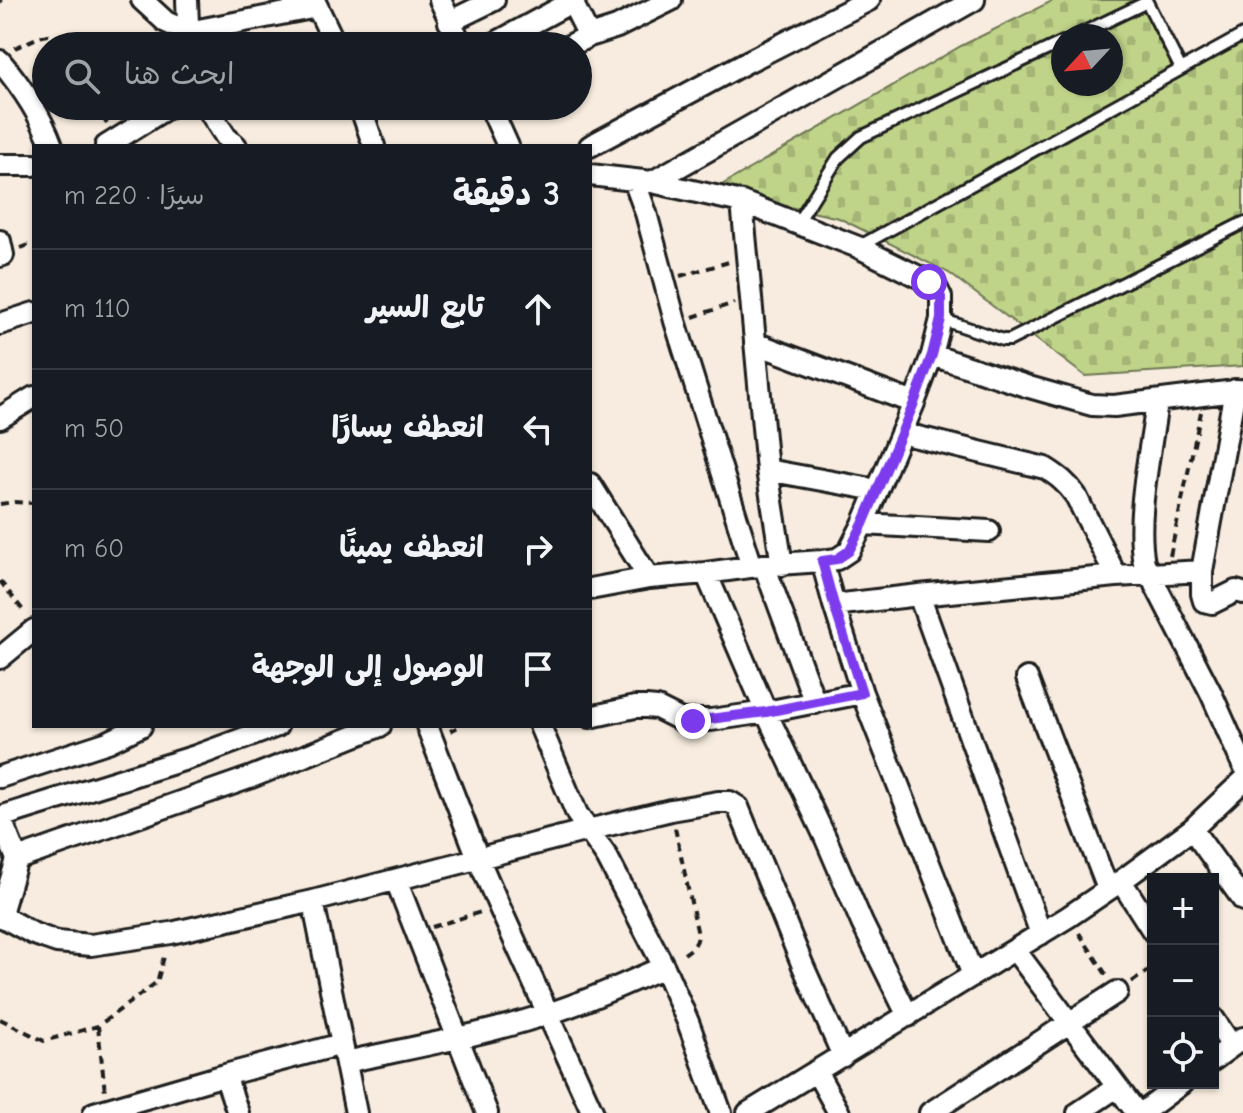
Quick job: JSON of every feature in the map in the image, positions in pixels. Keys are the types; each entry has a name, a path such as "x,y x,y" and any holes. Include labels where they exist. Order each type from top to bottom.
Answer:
{"street":[{"path":"142,0 179,32"},
{"path":"187,0 188,32"},
{"path":"440,0 454,32"},
{"path":"449,22 494,0"},
{"path":"592,35 617,27 671,0"},
{"path":"592,145 869,0"},
{"path":"643,181 974,0"},
{"path":"516,32 573,1 587,32"},
{"path":"213,32 315,3 329,32"},
{"path":"6,55 32,103"},
{"path":"41,120 51,144"},
{"path":"115,144 150,120"},
{"path":"215,120 234,144"},
{"path":"365,120 373,144"},
{"path":"496,120 507,144"},
{"path":"0,165 32,165"},
{"path":"592,175 643,181 742,202 858,247 929,282 941,297 941,319 932,355 849,551 837,559 592,587"},
{"path":"643,181 646,213 675,321 815,703"},
{"path":"742,202 767,470 766,565"},
{"path":"0,241 3,255 0,256"},
{"path":"0,324 32,314"},
{"path":"755,343 914,403"},
{"path":"932,355 1092,405 1157,402 1239,390 1202,571 1202,594 1204,601 1212,603 1236,591 1243,593"},
{"path":"0,418 32,398"},
{"path":"1157,402 1141,519 1144,563 1158,573 1243,765"},
{"path":"901,433 1045,468 1058,476 1076,496 1116,576"},
{"path":"767,470 877,490"},
{"path":"592,487 649,578"},
{"path":"863,524 989,531"},
{"path":"822,561 862,693 973,975"},
{"path":"834,605 1116,576 1202,571"},
{"path":"706,573 862,923 908,1016"},
{"path":"919,595 1041,934"},
{"path":"0,658 32,632"},
{"path":"1027,678 1114,885 1147,924"},
{"path":"592,717 635,707 657,708 681,720 693,721 766,712 862,693"},
{"path":"0,777 103,734 132,728"},
{"path":"272,728 196,756 0,817 17,859 0,917 57,942 91,945 171,933 313,901 671,810 730,802 738,807 843,1056"},
{"path":"17,859 249,778 375,728"},
{"path":"428,728 478,858 593,1113"},
{"path":"544,728 577,814 607,857 664,967 721,1113"},
{"path":"748,1113 1068,917 1192,829 1243,781"},
{"path":"1192,829 1243,900"},
{"path":"396,880 487,1113"},
{"path":"313,901 356,1113"},
{"path":"1015,950 1117,1087 1140,1113 1174,1089"},
{"path":"103,1112 225,1075 344,1053 457,1038 589,1000 664,967"},
{"path":"930,1113 1117,992"},
{"path":"1219,1024 1238,1042 1219,1056"},
{"path":"816,1071 839,1113"},
{"path":"225,1075 238,1113"},
{"path":"1078,1113 1117,1087"}],"lane":[{"path":"1100,24 1147,1 1181,69"},
{"path":"858,247 1243,35"},
{"path":"798,222 838,158 861,137 1051,48"},
{"path":"941,319 1010,340 1243,223"}],"path":[{"path":"6,55 32,41"},
{"path":"664,281 747,257"},
{"path":"675,321 751,297"},
{"path":"1158,573 1199,422 1203,394"},
{"path":"0,504 32,503"},
{"path":"0,581 32,621"},
{"path":"664,967 693,948 698,941 671,810"},
{"path":"416,932 499,906"},
{"path":"1068,917 1117,992 1147,971"},
{"path":"0,1019 44,1041 98,1026 157,982 171,933"},
{"path":"98,1026 103,1112"}],"green space":[{"path":"1054,0 1151,0 1184,66 1243,37 1243,366 1085,376 949,273 839,218 713,190 961,46"}],"route":[{"path":"693,721 766,712 862,693 822,561 837,559 849,551 914,403 932,355 941,319 941,297 929,282"}]}
